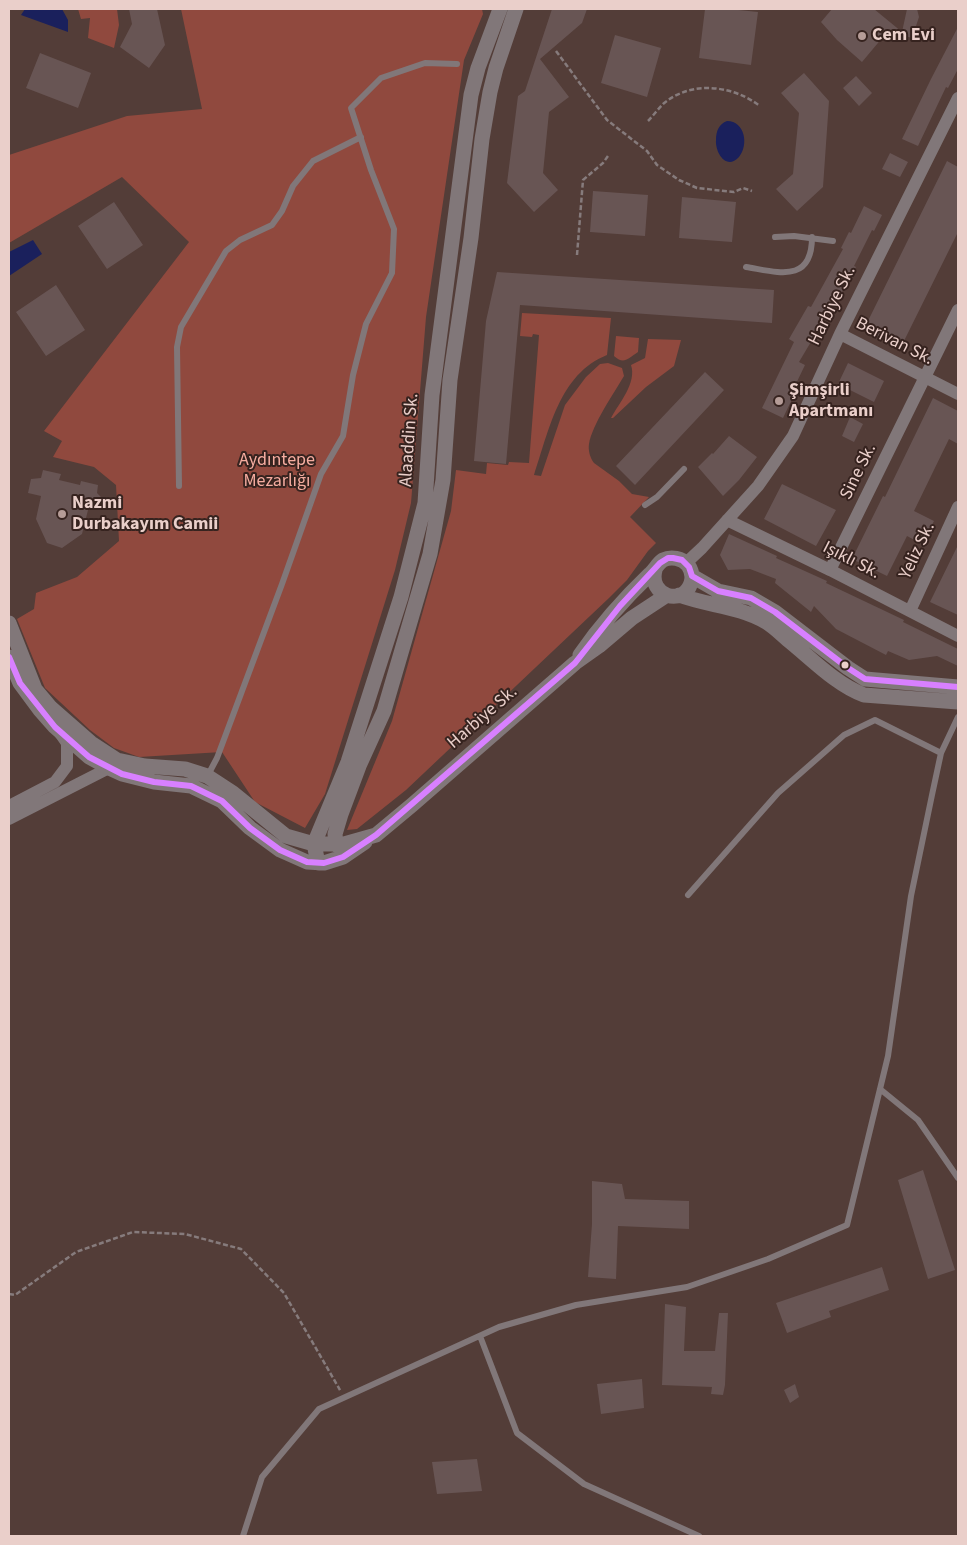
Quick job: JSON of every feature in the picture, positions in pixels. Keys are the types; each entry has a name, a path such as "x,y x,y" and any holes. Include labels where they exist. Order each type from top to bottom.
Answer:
{"street":[{"name":"Alaaddin Sk.","path":"314,844 348,762 402,597 425,503 432,395 471,96 478,68 500,9"},
{"name":"Alaaddin Sk.","path":"336,845 335,834 344,806 359,766 384,711 430,554 443,480 450,380 482,139 496,68 516,9"},
{"name":"Harbiye Sk.","path":"689,569 702,548 758,486 794,436 840,334 953,122 958,98"},
{"path":"452,234 470,238"},
{"path":"450,255 468,255"},
{"name":"Sine Sk.","path":"830,570 958,310"},
{"name":"Berivan Sk.","path":"840,334 958,394"},
{"name":"Yeliz Sk.","path":"910,610 958,507"},
{"name":"Işıklı Sk.","path":"728,520 910,610 958,636"},
{"path":"574,663 594,635 630,594 655,570 658,564 668,558 674,558 718,591 752,598 775,612 865,679 958,687"},
{"path":"673,595 689,588 689,569"},
{"path":"655,570 654,582 661,593 747,612 768,623 837,680 852,690 864,695 958,702"},
{"name":"Harbiye Sk.","path":"9,623 35,689 51,708 91,743 117,760 145,766 185,769 208,776 234,793 286,836 314,844 336,845 376,835 574,663 599,646 632,618 673,595"},
{"path":"9,657 20,683"},
{"path":"9,666 40,710 67,743 67,766 55,782 9,806"},
{"path":"55,727 89,757 122,774 154,782 191,786 222,801 250,828 280,850 308,862 324,863 343,857 376,835"},
{"path":"9,819 109,768"},
{"path":"314,844 318,863"}],"lane":[{"path":"208,776 217,758 321,474 343,436 353,375 366,324 392,273 394,229 371,170 352,108 381,78 425,63 457,64"},
{"path":"179,486 177,347 181,327 226,251 240,240 272,225 282,212 293,186 313,161 361,137"},
{"path":"775,237 812,237 832,242"},
{"path":"746,267 786,273 798,270 810,258 812,237"},
{"path":"645,505 657,497 684,469"},
{"path":"243,1536 262,1477 319,1409 499,1327 576,1305 687,1287 768,1259 847,1226 888,1056 911,896 941,753 958,718"},
{"path":"688,894 778,793 844,735 875,720 941,753"},
{"path":"880,1090 918,1120 958,1178"},
{"path":"480,1336 517,1433 584,1484 700,1536"}],"path":[{"path":"556,51 607,120 647,151 657,165 679,180 697,188 734,192 743,188 752,191"},
{"path":"648,121 664,104 682,92 703,88 719,88 733,91 751,99 760,106"},
{"path":"577,255 583,180 603,163 608,156"},
{"path":"9,1294 15,1295 76,1252 133,1232 185,1234 241,1248 284,1293 344,1398"}],"green space":[{"path":"78,9 117,9 119,25 114,48 88,38 90,18 81,19"},
{"name":"Aydıntepe Mezarlığı","path":"181,9 482,9 483,14 464,60 426,317 411,503 395,570 325,794 305,828 255,802 222,752 139,757 114,748 90,730 45,688 17,619 34,609 36,593 77,577 119,541 116,485 94,467 53,457 62,441 44,431 189,242 122,177 9,243 9,155 127,116 202,109"},
{"path":"522,313 611,318 607,355 591,364 577,376 567,390 551,423 534,475 541,476 565,405 586,377 600,364 608,363 622,368 624,376 594,428 589,451 594,463 619,481 632,494 649,497 630,517 656,543 627,580 609,598 406,790 357,829 347,830 392,721 451,511 456,470 486,474 487,463 508,465 509,462 529,463 539,335 533,334 532,337 520,336"},
{"path":"616,336 639,338 638,352 623,361 617,359 614,356"},
{"path":"648,339 681,340 674,366 646,387 611,418 632,379 631,365 645,358"}],"shaded area":[{"path":"25,9 62,9 68,20 68,32 21,15"},
{"path":"727,121 738,125 744,134 742,152 739,157 730,162 722,158 716,145 717,131"},
{"path":"33,240 42,254 9,276 9,252"}],"building":[{"path":"129,9 157,9 165,45 149,68 120,47 132,24"},
{"path":"552,9 587,9 582,23 540,59 569,97 549,112 543,173 558,190 534,212 507,183 518,96 525,91"},
{"path":"705,9 758,12 751,65 699,58"},
{"path":"832,9 874,9 902,32 907,9 917,9 919,17 912,38 888,31 862,62 837,40 821,22"},
{"path":"958,27 958,69 948,88 946,87 918,146 902,139"},
{"path":"615,35 661,48 647,97 601,83"},
{"path":"40,53 91,73 78,108 26,88"},
{"path":"804,73 829,101 823,187 797,211 776,189 793,174 799,113 781,93"},
{"path":"856,76 872,93 859,106 843,88"},
{"path":"890,153 908,162 900,177 882,169"},
{"path":"947,161 958,167 958,232 901,347 864,329"},
{"path":"593,191 648,195 645,236 590,232"},
{"path":"682,197 736,202 732,242 679,238"},
{"path":"114,202 143,245 107,269 78,226"},
{"path":"864,206 882,215 874,231 872,230 854,266 856,267 837,301 833,299 818,330 799,362 805,365 792,392 795,393 783,418 762,408 794,342 789,339 808,306 811,307"},
{"path":"497,272 774,290 772,323 520,305 506,464 474,461 486,321"},
{"path":"56,285 85,330 46,356 16,312"},
{"path":"848,363 884,381 874,402 838,384"},
{"path":"705,372 724,390 635,485 616,466"},
{"path":"933,398 958,411 958,444 949,439 914,511 934,521 922,544 907,536 887,576 852,559 883,496 885,497"},
{"path":"850,417 863,424 854,442 842,436"},
{"path":"729,436 757,457 739,480 723,496 698,467"},
{"name":"Nazmi Durbakayım Camii","path":"43,470 61,474 59,480 80,485 81,481 98,485 97,493 102,498 99,508 89,506 82,534 62,548 47,543 36,519 41,496 28,493 31,479 41,478"},
{"path":"782,484 836,510 816,546 764,519"},
{"path":"729,534 827,581 826,583 904,620 903,622 958,649 958,666 937,656 909,660 888,651 886,655 836,629 814,606 811,612 775,583 776,579 750,569 728,570 720,555"},
{"path":"958,545 958,615 930,602"},
{"path":"923,1170 955,1270 928,1279 898,1180"},
{"path":"592,1181 622,1184 625,1199 689,1201 689,1229 618,1226 616,1279 588,1277 592,1224"},
{"path":"882,1267 889,1290 829,1311 831,1317 787,1333 776,1303"},
{"path":"665,1304 686,1307 684,1351 715,1351 719,1313 728,1313 723,1395 711,1394 712,1387 662,1385"},
{"path":"642,1379 644,1408 601,1414 597,1384"},
{"path":"795,1384 799,1397 790,1403 784,1390"},
{"path":"477,1459 482,1491 437,1494 432,1462"}],"transit line":[{"path":"9,657 20,683 55,727 89,757 122,774 154,782 191,786 222,801 250,828 280,850 307,862 324,863 343,857 376,835 575,663 620,606 660,563 668,558 682,560 689,567 692,576 718,591 751,598 775,612 865,679 958,687"}],"place":[{"name":"Cem Evi","path":"862,36"},
{"name":"Şimşirli Apartmanı","path":"779,401"},
{"name":"Nazmi Durbakayım Camii","path":"62,514"}]}
